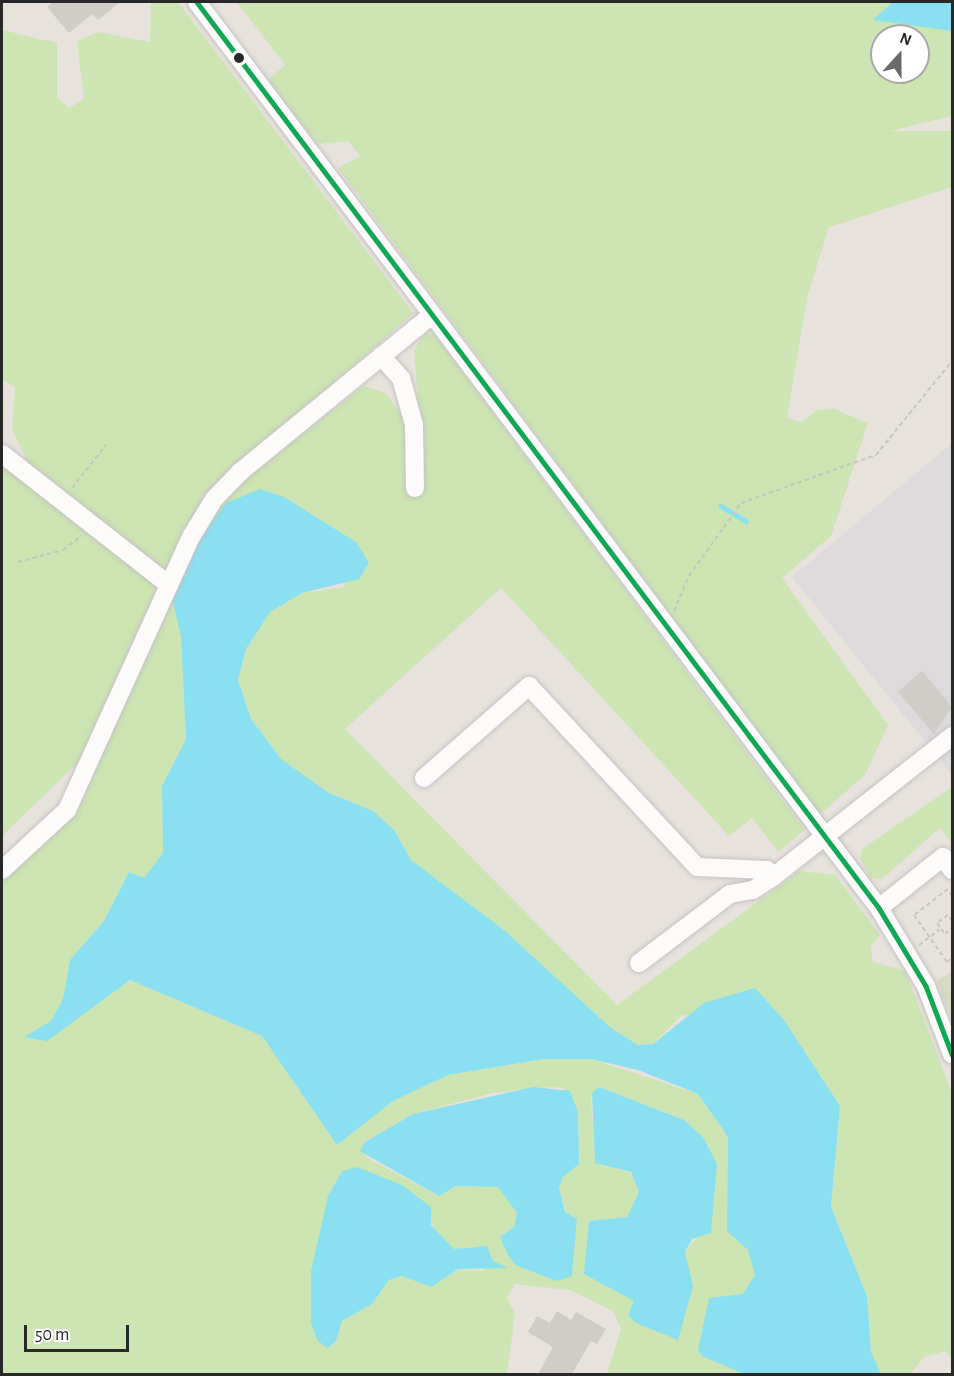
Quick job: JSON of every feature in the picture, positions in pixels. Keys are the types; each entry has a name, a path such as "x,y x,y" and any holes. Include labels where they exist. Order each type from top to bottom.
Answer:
{"street":[{"path":"197,2 879,908 926,986 952,1054"},
{"path":"2,870 67,810 169,585 214,499 432,315"},
{"path":"381,356 401,378 414,425 415,488"},
{"path":"2,454 169,585"},
{"path":"424,778 529,686 697,867 767,870 773,877"},
{"path":"639,963 730,894 753,890 773,877 952,736"},
{"path":"879,908 943,857 952,870"}],"path":[{"path":"675,610 702,556 741,503 876,454 952,361"},
{"path":"62,501 106,445"},
{"path":"18,562 63,550 94,526"},
{"path":"952,896 948,889 914,915 947,962 952,958"},
{"path":"952,921 948,915 937,923 945,934 952,928"},
{"path":"916,947 941,928"}],"shaded area":[{"path":"952,443 952,775 792,577"}],"green space":[{"path":"151,2 178,2 413,313 235,471 167,577 31,470 12,428 15,387 2,380 2,30 57,43 57,97 69,108 84,99 77,41 98,32 150,42"},
{"path":"237,2 952,2 952,116 890,131 952,131 952,187 829,227 808,294 787,418 801,422 818,410 834,409 868,423 831,536 782,578 888,725 865,775 819,815 338,168 360,156 354,148 348,141 318,144 267,81 285,65"},
{"path":"425,333 435,335 805,830 778,852 752,818 729,836 501,588 345,729 617,1005 800,871 835,875 880,935 871,946 872,961 905,971 952,1093 952,1359 945,1351 924,1357 910,1374 881,1374 871,1352 867,1296 831,1207 840,1106 784,1020 682,1015 653,1044 638,1045 611,1028 504,930 411,860 394,830 373,811 329,793 281,759 251,719 238,680 246,649 270,611 302,593 344,587 356,542 284,497 207,527 217,502 364,386 386,393 407,423 419,409 414,351"},
{"path":"8,469 161,588 80,761 2,836 2,470"},
{"path":"171,594 181,637 186,739 162,786 163,853 144,878 129,872 104,921 70,960 63,999 51,1021 25,1037 47,1040 130,980 262,1036 337,1145 393,1101 448,1075 544,1059 591,1059 698,1094 728,1137 727,1231 742,1241 754,1262 755,1275 743,1294 714,1298 727,1367 744,1374 607,1374 621,1329 614,1312 570,1290 515,1284 507,1298 515,1314 507,1374 2,1374 2,878 70,812","holes":["599,1087 684,1120 709,1146 700,1234 685,1252 693,1287 589,1221 627,1217 639,1192 631,1173 595,1163 591,1098","562,1088 578,1112 579,1164 563,1177 559,1188 566,1212 577,1219 572,1276 507,1254 501,1237 514,1227 517,1213 498,1187 456,1186 439,1196 367,1158 365,1142 413,1114 493,1093","357,1167 419,1197 440,1239 454,1250 473,1247 493,1261 481,1271 458,1269 431,1287 402,1276 389,1280 372,1304 342,1321 336,1342 317,1340 311,1271 335,1181"]},
{"path":"952,787 952,844 940,828 882,879 871,878 860,858 862,849"},
{"path":"952,971 952,1020 937,981"}],"water":[{"path":"893,2 952,2 952,31 930,28 930,24 902,24 873,20"},
{"path":"260,489 284,497 356,542 369,563 359,579 302,593 270,612 246,649 238,680 251,719 281,759 329,793 373,811 394,830 411,860 504,930 611,1028 638,1045 653,1044 704,1003 755,988 784,1020 840,1106 831,1207 867,1296 871,1352 881,1374 744,1374 702,1356 698,1350 709,1298 743,1294 755,1275 748,1250 727,1231 728,1137 698,1094 638,1070 591,1059 544,1059 448,1075 393,1101 337,1145 262,1036 130,980 47,1041 24,1037 51,1021 63,999 70,960 104,921 129,872 144,878 163,853 162,786 186,739 181,637 171,594 194,546 226,503"},
{"path":"533,1087 570,1091 578,1112 579,1164 563,1177 559,1188 565,1212 577,1219 572,1276 557,1281 515,1265 507,1253 500,1237 514,1227 517,1213 498,1187 456,1186 439,1196 360,1151 365,1142 413,1114"},
{"path":"599,1087 684,1120 703,1137 717,1164 711,1233 692,1239 685,1252 693,1286 678,1340 636,1323 628,1315 634,1301 584,1274 589,1221 627,1217 639,1192 631,1172 595,1163 592,1093"},
{"path":"357,1167 402,1185 431,1207 431,1225 454,1249 487,1246 493,1261 508,1268 458,1269 431,1287 402,1276 389,1280 372,1304 342,1321 336,1341 327,1348 317,1340 311,1323 311,1271 328,1196 342,1171"}],"building":[{"path":"53,2 120,2 98,20 92,14 69,33 47,7"},
{"path":"922,671 952,707 934,734 898,692"},
{"path":"557,1311 571,1320 576,1312 606,1329 597,1344 591,1341 572,1374 538,1374 553,1347 528,1332 537,1316 550,1323"}],"waterway":[{"path":"721,506 746,521"}],"transit line":[{"path":"197,2 879,908 926,986 952,1054"}]}
